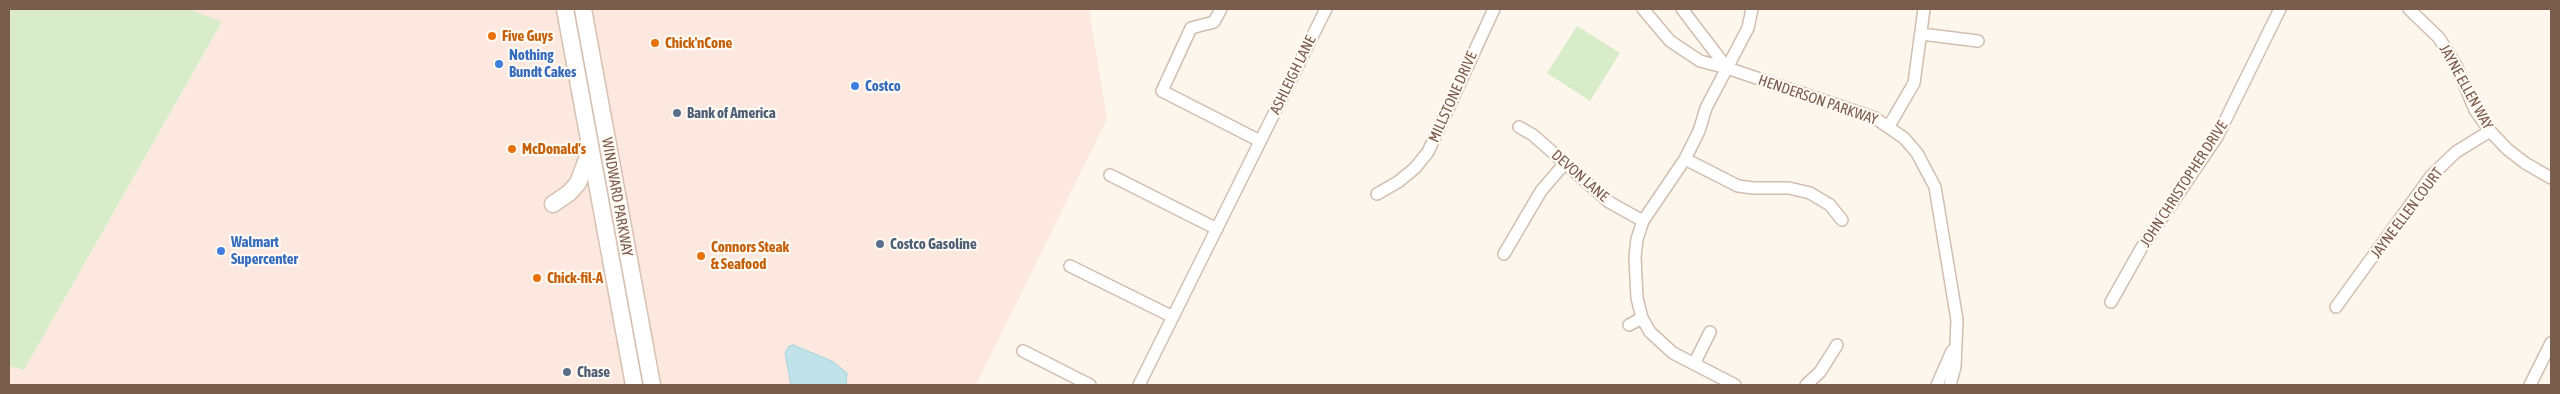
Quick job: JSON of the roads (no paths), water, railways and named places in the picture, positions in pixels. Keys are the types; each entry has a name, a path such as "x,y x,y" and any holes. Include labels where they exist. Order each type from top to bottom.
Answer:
{"main road":[{"name":"WINDWARD PARKWAY","path":"565,9 634,385"},
{"name":"WINDWARD PARKWAY","path":"583,9 652,385"},
{"path":"553,204 569,193 578,182 591,147"}],"street":[{"path":"1221,9 1214,22 1191,28 1162,91 1260,141"},
{"name":"ASHLEIGH LANE","path":"1139,385 1326,9"},
{"name":"MILLSTONE DRIVE","path":"1377,194 1398,182 1415,168 1428,152 1494,9"},
{"name":"HENDERSON PARKWAY","path":"1643,9 1670,41 1700,61 1727,68 1754,79 1862,113 1889,126 1917,153 1935,187 1957,320 1958,338 1955,367 1950,385"},
{"path":"1682,9 1727,68"},
{"path":"1735,385 1694,364 1661,344 1642,318 1637,298 1635,257 1637,239 1643,222 1685,159 1699,131 1706,108 1748,28 1752,9"},
{"path":"1889,126 1914,83 1924,9"},
{"name":"JOHN CHRISTOPHER DRIVE","path":"2111,302 2142,247 2218,137 2280,9"},
{"name":"JAYNE ELLEN WAY","path":"2409,9 2439,38 2457,67 2475,110 2490,132 2507,150 2551,178"},
{"path":"1921,34 1978,41"},
{"name":"DEVON LANE","path":"1519,127 1533,135 1609,202 1643,222"},
{"name":"JAYNE ELLEN COURT","path":"2336,307 2431,176 2456,152 2490,132"},
{"path":"1685,159 1738,186 1789,188 1810,193 1830,205 1842,220"},
{"path":"1504,254 1541,191 1565,163"},
{"path":"1110,175 1217,229"},
{"path":"1070,266 1173,317"},
{"path":"1629,325 1642,318"},
{"path":"1694,364 1710,332"},
{"name":"HENDERSON PARKWAY","path":"1937,385 1958,338"},
{"path":"2530,385 2551,343"},
{"path":"1806,385 1820,372 1837,346"},
{"path":"1023,351 1090,385"}],"water":[{"path":"793,345 832,361 847,373 846,385 791,385 785,353 789,346"}],"place":[{"name":"Five Guys","path":"492,36"},
{"name":"Chick'nCone","path":"655,43"},
{"name":"Nothing Bundt Cakes","path":"499,64"},
{"name":"Costco","path":"855,86"},
{"name":"Bank of America","path":"677,113"},
{"name":"McDonald's","path":"512,149"},
{"name":"Costco Gasoline","path":"880,244"},
{"name":"Walmart Supercenter","path":"221,251"},
{"name":"Connors Steak & Seafood","path":"701,256"},
{"name":"Chick-fil-A","path":"537,278"},
{"name":"Chase","path":"567,372"}]}
